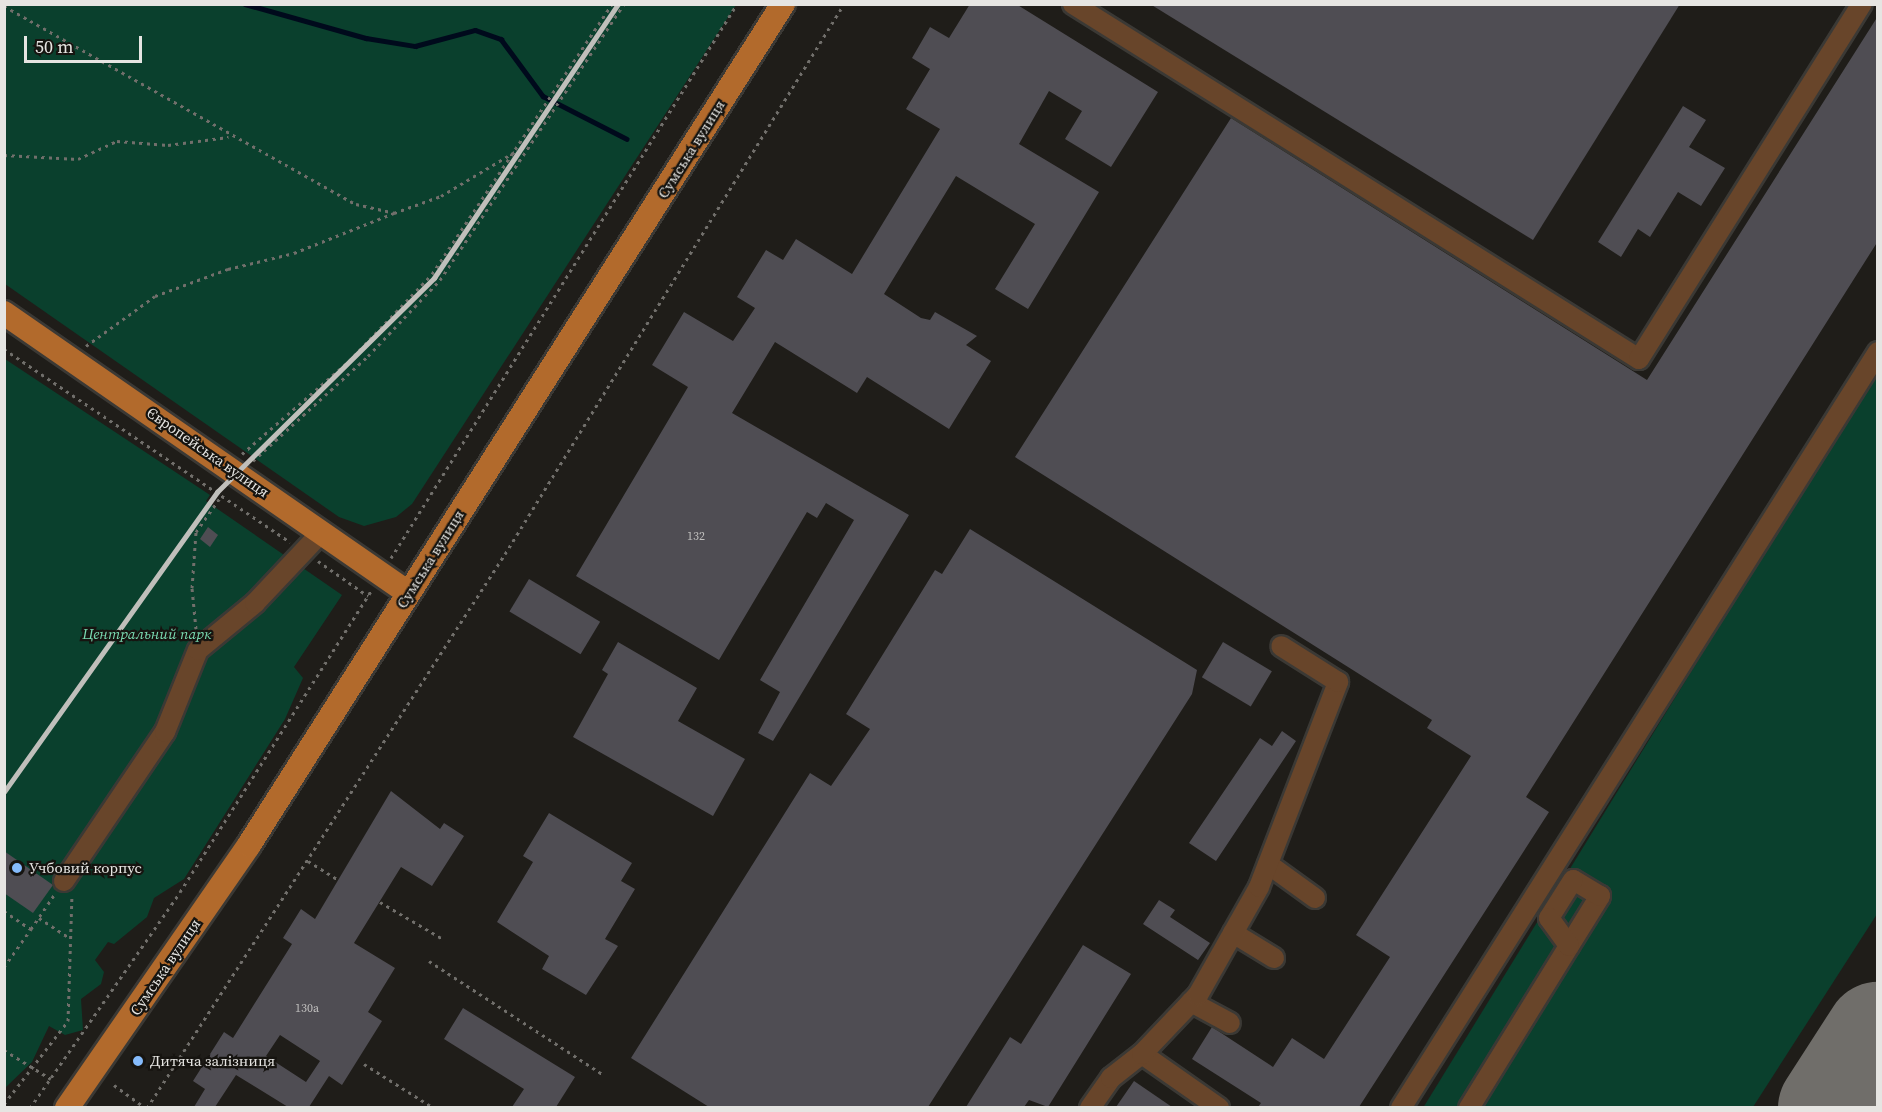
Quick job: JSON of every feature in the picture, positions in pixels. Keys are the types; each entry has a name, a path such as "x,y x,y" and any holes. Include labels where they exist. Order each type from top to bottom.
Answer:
{"main road":[{"name":"Сумська вулиця","path":"67,1107 249,845 783,4"},
{"name":"Європейська вулиця","path":"4,313 409,593"}],"lane":[{"path":"1073,4 1639,359 1862,4"},
{"path":"1401,1107 1878,352"},
{"path":"64,881 165,732 198,650 255,603 322,532"},
{"path":"1078,1107 1111,1077 1142,1054 1191,1002 1233,933 1268,864 1338,681 1281,646"},
{"path":"1268,864 1315,898"},
{"path":"1233,933 1274,957"},
{"path":"1469,1107 1569,946"},
{"path":"1191,1002 1230,1023"},
{"path":"1142,1054 1219,1107"},
{"path":"1090,1107 1111,1077"}],"path":[{"path":"243,454 349,361 421,287 545,111 612,4"},
{"path":"253,461 368,356 440,280 624,4"},
{"path":"30,1107 180,892 368,596 737,4"},
{"path":"114,1085 146,1107 505,554 844,4"},
{"path":"4,6 230,137 356,204 394,213"},
{"path":"4,155 78,159 117,141 168,144 230,137"},
{"path":"70,358 155,296 228,269 294,254 441,196 519,149"},
{"path":"4,349 368,596"},
{"path":"198,650 192,588 196,532 222,495"},
{"path":"307,860 339,880"},
{"path":"4,967 64,881 72,896 68,1021 4,1104"},
{"path":"380,902 443,939"},
{"path":"4,911 31,929"},
{"path":"38,918 70,938"},
{"path":"429,961 604,1075"},
{"path":"4,1050 51,1078"},
{"path":"364,1064 434,1107"}],"green space":[{"path":"5,4 736,5 412,504 396,517 364,526 339,517 5,284"},
{"name":"Центральний парк","path":"5,359 210,495 206,501 342,595 294,667 303,678 285,719 184,879 154,898 147,917 114,944 108,942 95,960 104,972 101,984 81,999 83,1030 65,1035 49,1026 32,1062 5,1088"},
{"path":"1877,369 1877,914 1753,1107 1423,1108"}],"building":[{"path":"970,4 1016,4 1158,92 1111,167 1065,139 1082,111 1049,91 1019,144 1099,192 1028,309 995,289 1035,224 956,176 884,294 921,318 930,320 935,312 977,336 966,345 991,361 949,429 867,377 857,393 775,342 732,413 909,515 773,741 758,733 780,692 760,680 854,520 826,503 817,518 807,512 719,660 576,576 688,387 652,365 684,312 733,341 755,308 737,297 766,250 783,260 796,239 852,274 940,129 906,109 930,69 912,58 930,27 949,38"},
{"path":"1150,4 1680,4 1533,240"},
{"path":"1878,16 1878,241 1526,797 1549,812 1359,1107 1258,1107 1261,1103 1192,1059 1212,1027 1273,1067 1292,1038 1324,1059 1390,957 1356,935 1471,756 1427,728 1432,720 1015,457 1231,118 1647,380"},
{"path":"1683,106 1706,120 1689,147 1725,168 1701,206 1678,192 1650,237 1638,229 1621,257 1598,242"},
{"path":"208,527 218,535 210,547 200,539"},
{"path":"970,529 1197,670 1192,694 928,1107 709,1107 631,1058 810,773 831,786 870,729 846,714 935,570 942,574"},
{"path":"529,579 600,622 581,654 509,612"},
{"path":"618,642 697,688 678,721 745,759 713,816 573,737 608,674 602,670"},
{"path":"1223,642 1272,671 1251,707 1202,677"},
{"path":"1282,731 1296,741 1216,861 1189,843 1260,738 1272,746"},
{"path":"391,791 440,829 444,823 464,836 432,886 401,867 354,943 395,968 368,1012 382,1021 342,1085 329,1076 309,1107 288,1107 236,1075 215,1107 194,1107 205,1089 193,1081 224,1032 233,1038 292,944 283,938 301,909 315,919","holes":["280,1035 320,1061 306,1082 266,1056"]},
{"path":"549,813 632,863 621,881 635,889 605,939 618,946 586,995 542,969 549,956 497,922 533,862 523,856"},
{"name":"Учбовий корпус","path":"4,851 53,885 33,913 4,893"},
{"path":"1159,900 1175,910 1170,917 1210,943 1198,960 1143,924"},
{"path":"1083,945 1131,974 1048,1107 1029,1100 1024,1107 966,1107 1010,1037 1021,1044"},
{"path":"463,1008 575,1077 556,1107 512,1107 524,1089 444,1039"},
{"path":"1134,1081 1172,1107 1116,1107"}],"waterway":[{"path":"245,4 366,38 415,46 475,30 501,39 543,96 627,139"}],"runway":[{"path":"1831,1108 1878,1035"}],"railway":[{"path":"4,792 217,492 434,278 618,4"}],"place":[{"name":"Учбовий корпус","path":"17,868"},
{"name":"Дитяча залізниця","path":"138,1061"}]}
